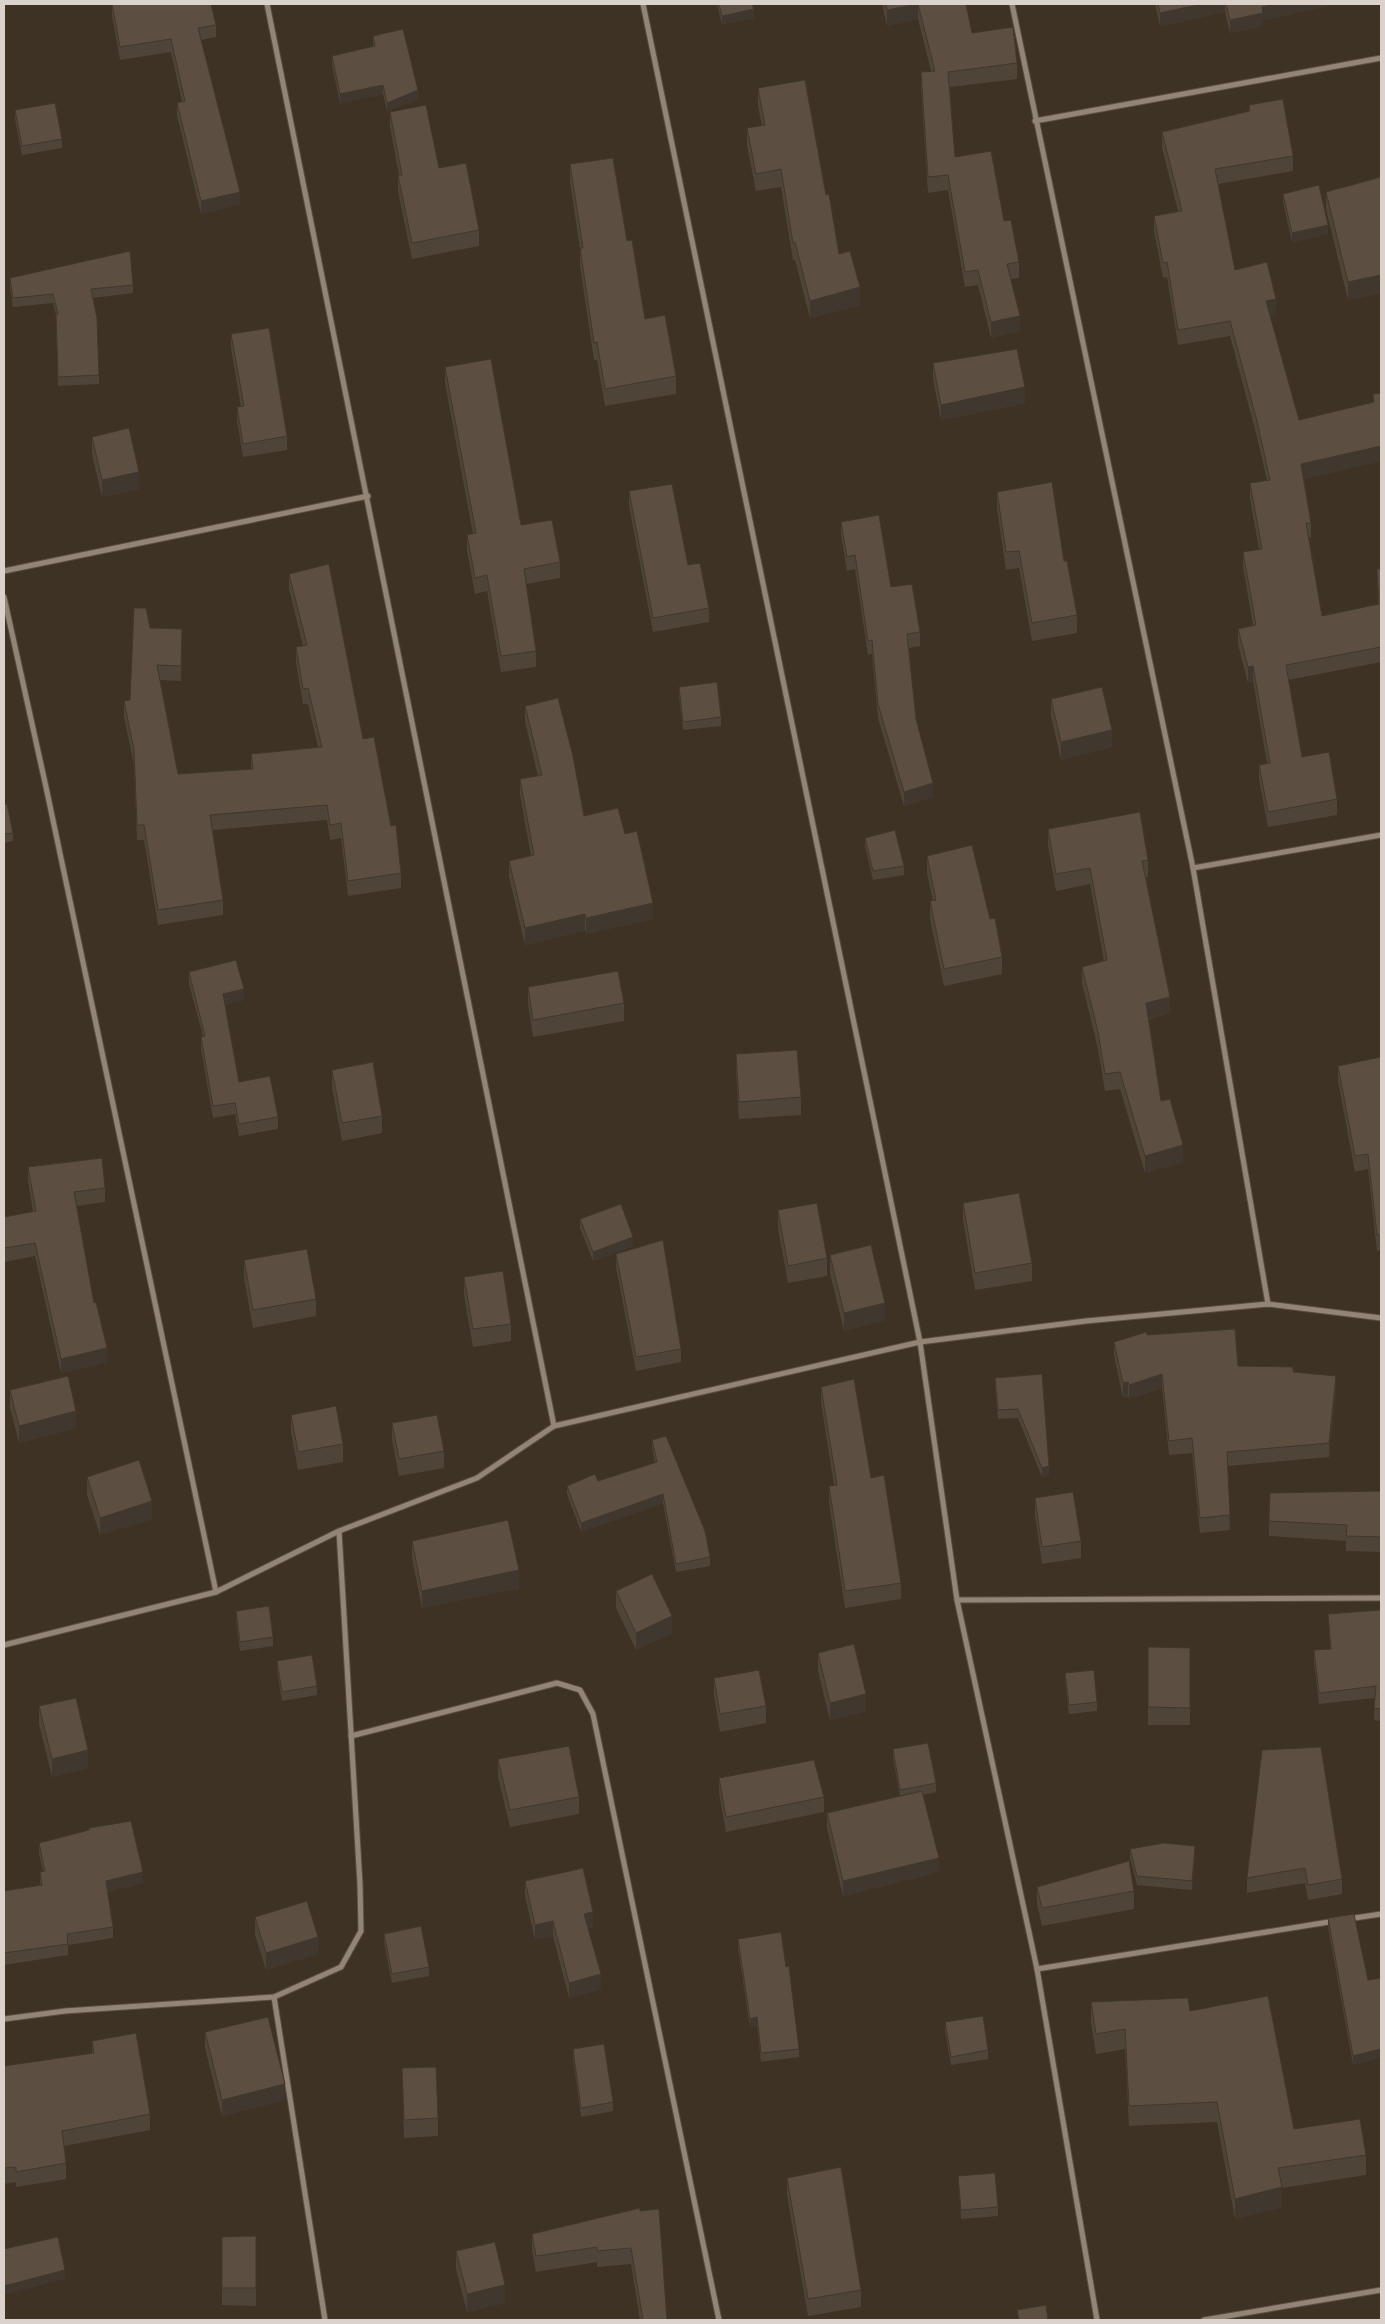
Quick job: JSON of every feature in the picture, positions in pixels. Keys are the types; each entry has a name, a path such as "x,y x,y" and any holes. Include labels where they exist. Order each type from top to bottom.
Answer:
{"street":[{"path":"267,4 368,496 554,1426"},
{"path":"642,4 920,1342 957,1600 1037,1969 1097,2320"},
{"path":"1012,4 1193,868 1268,1304"},
{"path":"1035,121 1381,58"},
{"path":"4,571 368,496"},
{"path":"4,597 216,1592"},
{"path":"1193,868 1381,835"},
{"path":"4,1645 216,1592 339,1532 477,1478 554,1426 920,1342 1086,1321 1268,1304 1381,1318"},
{"path":"4,2020 65,2011 274,1998 341,1967 361,1931 360,1884 339,1532"},
{"path":"957,1600 1381,1598"},
{"path":"351,1736 557,1683 580,1690 592,1714 719,2320"},
{"path":"1037,1969 1381,1914"},
{"path":"274,1998 325,2320"},
{"path":"1204,2320 1381,2290"}],"building":[{"path":"112,4 211,4 216,25 198,28 240,192 201,201 177,103 185,101 171,39 120,47"},
{"path":"719,4 752,4 754,9 722,16"},
{"path":"886,4 918,4 887,10"},
{"path":"918,4 966,4 972,33 1013,27 1017,63 948,72 955,157 991,151 1004,221 1011,220 1019,262 1007,264 1020,316 991,322 978,270 965,272 948,175 928,177 921,72 935,71"},
{"path":"1158,4 1202,4 1160,13"},
{"path":"1226,4 1275,4 1262,7 1263,13 1230,20"},
{"path":"403,29 418,90 387,103 383,85 340,94 332,56 375,46 373,36"},
{"path":"805,80 826,195 829,194 839,254 850,251 860,287 810,301 795,242 793,243 781,169 756,174 747,128 765,125 758,88"},
{"path":"1283,99 1293,156 1215,169 1235,270 1267,262 1276,299 1266,301 1299,420 1374,402 1373,394 1381,393 1381,446 1301,464 1311,523 1306,523 1322,616 1379,604 1377,569 1381,569 1381,647 1286,665 1302,757 1329,752 1337,799 1268,812 1259,765 1270,763 1253,666 1248,667 1238,629 1256,625 1243,552 1262,549 1250,483 1270,480 1257,421 1230,321 1178,330 1167,262 1163,263 1154,216 1182,211 1162,132 1250,111 1249,105"},
{"path":"55,103 62,139 22,146 15,110"},
{"path":"426,105 439,168 466,163 479,230 412,243 398,175 402,175 390,112"},
{"path":"613,158 627,241 632,240 645,319 665,315 676,376 605,389 597,342 594,343 580,248 583,248 570,164"},
{"path":"1381,177 1381,275 1348,282 1326,192"},
{"path":"1319,185 1328,225 1292,233 1283,194"},
{"path":"130,251 133,285 91,289 97,318 99,375 58,377 56,315 58,314 53,294 13,298 10,278"},
{"path":"269,328 287,436 243,444 237,407 244,406 231,334"},
{"path":"1017,349 1025,387 941,405 933,363"},
{"path":"491,359 521,525 552,520 560,562 524,569 536,651 501,656 487,575 475,578 467,535 476,533 445,367"},
{"path":"129,428 139,472 102,480 92,437"},
{"path":"1052,482 1064,561 1067,561 1077,615 1032,623 1019,551 1006,552 997,492"},
{"path":"672,484 688,565 700,563 709,608 653,618 629,491"},
{"path":"879,515 891,587 912,584 920,632 907,634 916,719 933,783 904,792 878,704 872,640 868,641 855,555 847,557 841,522"},
{"path":"329,564 363,739 374,737 391,826 396,825 401,873 348,881 341,823 330,825 327,805 210,815 223,900 158,910 144,825 137,825 134,750 124,701 130,700 134,608 146,608 150,628 182,629 181,666 157,665 178,774 253,769 251,754 322,747 308,688 303,689 296,647 307,645 289,574"},
{"path":"717,682 721,717 683,722 679,687"},
{"path":"1102,687 1112,730 1061,742 1051,699"},
{"path":"558,698 573,756 584,816 618,808 625,834 637,831 653,903 586,918 585,914 525,928 509,861 534,855 520,779 542,775 525,706"},
{"path":"7,804 13,833 4,834 4,805"},
{"path":"1140,812 1148,860 1142,861 1170,997 1146,1003 1161,1101 1170,1099 1183,1145 1145,1156 1120,1072 1105,1074 1098,1032 1082,967 1107,960 1090,868 1056,874 1048,829"},
{"path":"895,830 904,866 873,871 865,838"},
{"path":"972,845 990,919 995,918 1002,957 944,969 930,901 936,900 927,856"},
{"path":"236,960 244,989 223,994 239,1082 270,1076 278,1117 239,1124 235,1103 213,1106 201,1037 205,1036 189,972"},
{"path":"618,971 624,1003 533,1020 528,987"},
{"path":"797,1050 801,1097 739,1102 736,1054"},
{"path":"1381,1057 1381,1235 1377,1235 1368,1154 1355,1156 1338,1066"},
{"path":"373,1062 382,1116 342,1123 332,1070"},
{"path":"102,1158 105,1188 74,1192 94,1303 96,1302 107,1348 61,1359 35,1243 4,1248 4,1217 36,1211 28,1167"},
{"path":"1019,1193 1032,1263 975,1273 963,1203"},
{"path":"817,1203 827,1258 788,1266 778,1210"},
{"path":"621,1204 633,1237 593,1252 580,1219"},
{"path":"663,1240 681,1349 636,1357 616,1254"},
{"path":"871,1245 885,1303 844,1313 830,1255"},
{"path":"307,1249 316,1299 253,1310 244,1260"},
{"path":"503,1271 511,1324 473,1329 464,1277"},
{"path":"1235,1329 1238,1366 1293,1367 1293,1372 1336,1376 1329,1443 1227,1452 1230,1515 1200,1518 1192,1438 1169,1441 1162,1374 1129,1385 1128,1382 1123,1383 1114,1342 1146,1332 1147,1335"},
{"path":"1042,1374 1049,1466 1042,1468 1018,1409 998,1410 995,1378"},
{"path":"68,1376 76,1411 19,1426 10,1390"},
{"path":"854,1379 871,1478 884,1475 901,1583 845,1591 829,1486 837,1485 821,1387"},
{"path":"336,1406 343,1444 298,1452 291,1415"},
{"path":"437,1415 444,1451 399,1459 392,1423"},
{"path":"666,1436 705,1531 710,1557 676,1564 663,1494 581,1523 567,1486 595,1474 598,1481 657,1462 652,1440"},
{"path":"139,1460 152,1501 100,1518 87,1477"},
{"path":"1381,1491 1381,1537 1346,1536 1347,1525 1269,1521 1270,1493"},
{"path":"1073,1492 1081,1541 1042,1547 1035,1498"},
{"path":"508,1520 519,1570 422,1591 412,1541"},
{"path":"652,1574 672,1616 636,1633 616,1591"},
{"path":"269,1606 273,1637 240,1642 236,1611"},
{"path":"1381,1610 1381,1709 1374,1708 1376,1686 1319,1693 1314,1650 1331,1649 1328,1614"},
{"path":"854,1644 866,1694 830,1703 818,1653"},
{"path":"1148,1647 1190,1648 1190,1708 1148,1707"},
{"path":"312,1655 317,1686 282,1692 277,1661"},
{"path":"759,1670 766,1706 720,1714 714,1678"},
{"path":"1094,1670 1097,1702 1069,1705 1065,1673"},
{"path":"76,1698 88,1750 52,1759 39,1706"},
{"path":"928,1743 936,1783 900,1790 893,1749"},
{"path":"569,1746 579,1797 510,1810 498,1759"},
{"path":"1321,1747 1342,1879 1308,1885 1305,1868 1247,1878 1262,1750"},
{"path":"814,1760 824,1797 726,1817 719,1778"},
{"path":"922,1791 939,1858 843,1881 827,1813"},
{"path":"131,1821 143,1872 106,1881 113,1927 67,1934 68,1944 4,1953 4,1891 42,1885 40,1872 45,1871 39,1843 89,1830 89,1828"},
{"path":"1164,1843 1195,1846 1192,1881 1137,1876 1130,1849"},
{"path":"1129,1861 1134,1891 1042,1908 1037,1887"},
{"path":"583,1868 593,1912 584,1914 601,1974 569,1983 553,1921 535,1925 525,1881"},
{"path":"307,1901 318,1937 266,1953 255,1917"},
{"path":"1354,1914 1368,1980 1381,1978 1381,2049 1353,2056 1328,1918"},
{"path":"421,1926 429,1967 392,1974 384,1934"},
{"path":"781,1932 786,1967 789,1966 799,2049 761,2053 757,2017 750,2019 738,1939"},
{"path":"1268,1996 1294,2129 1360,2119 1366,2155 1278,2168 1282,2187 1235,2199 1217,2102 1129,2106 1125,2029 1096,2034 1091,2002 1188,1998 1190,2011"},
{"path":"983,2016 988,2050 951,2057 945,2022"},
{"path":"268,2017 285,2084 222,2100 205,2032"},
{"path":"136,2033 150,2114 62,2131 66,2163 16,2172 16,2167 4,2168 4,2066 94,2053 92,2041"},
{"path":"604,2044 613,2102 581,2108 573,2049"},
{"path":"436,2067 438,2118 404,2120 402,2068"},
{"path":"841,2167 861,2290 808,2299 787,2178"},
{"path":"995,2173 998,2207 961,2210 958,2176"},
{"path":"640,2208 640,2211 659,2209 667,2320 643,2320 631,2248 597,2251 597,2247 536,2256 532,2234"},
{"path":"256,2236 256,2288 222,2288 222,2237"},
{"path":"58,2237 65,2270 4,2286 4,2249"},
{"path":"495,2242 505,2285 467,2294 456,2251"},
{"path":"1046,2305 1048,2320 1019,2320 1017,2310"}]}
